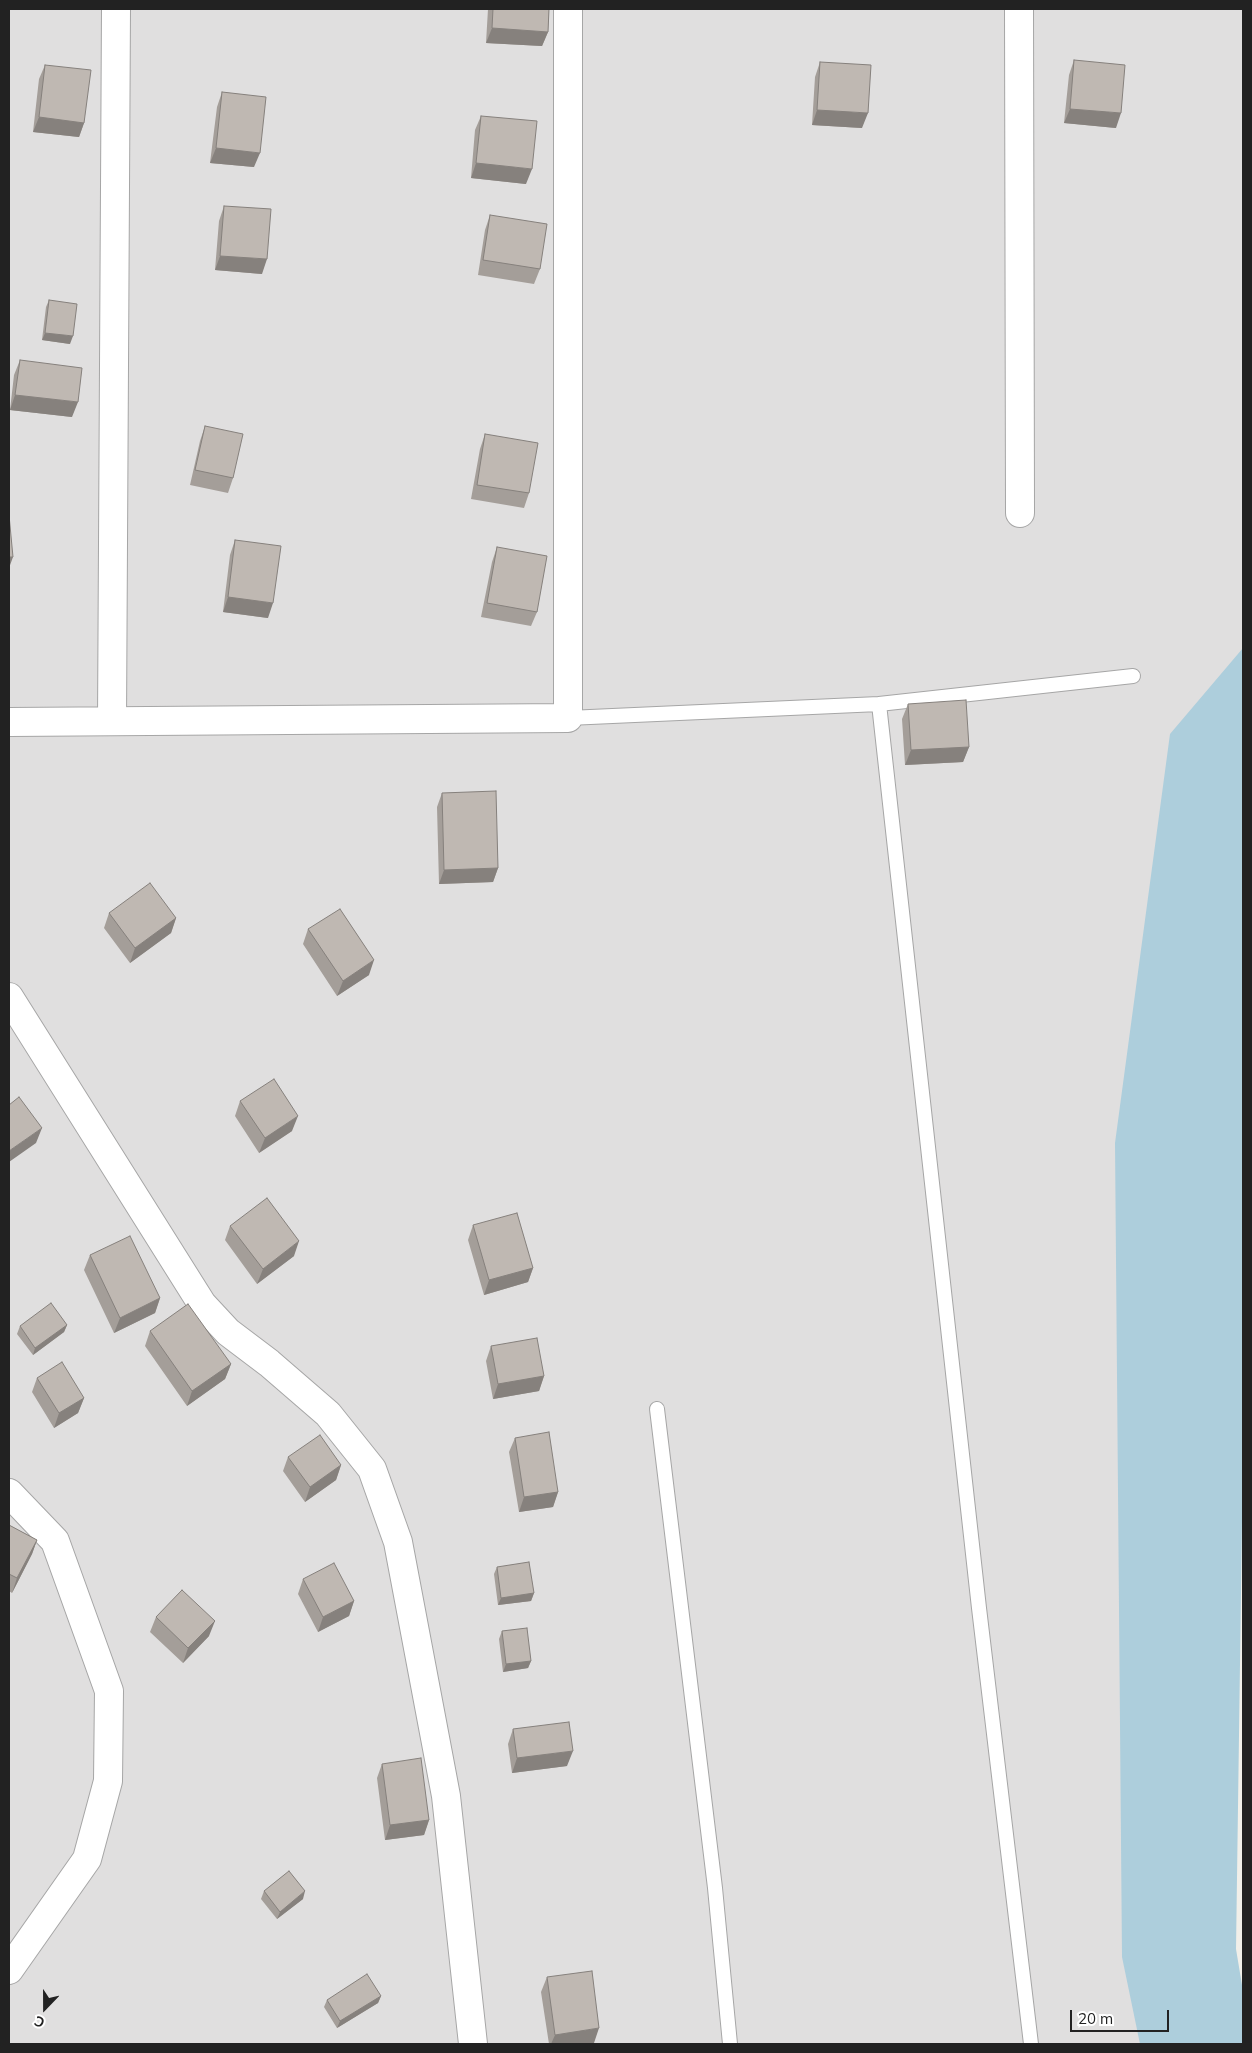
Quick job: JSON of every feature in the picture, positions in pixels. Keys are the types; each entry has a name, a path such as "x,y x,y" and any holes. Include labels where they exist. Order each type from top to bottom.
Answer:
{"street":[{"path":"112,721 116,9"},
{"path":"9,722 568,718 568,9"},
{"path":"1019,9 1020,513"},
{"path":"9,997 202,1304 228,1332 269,1363 328,1414 372,1469 398,1542 446,1796 473,2044"},
{"path":"9,1492 55,1541 109,1691 108,1781 86,1859 9,1970"}],"lane":[{"path":"568,718 879,704 1133,676"},
{"path":"879,704 974,1568 1031,2044"},
{"path":"657,1409 715,1888 730,2044"}],"shaded area":[{"path":"9,9 1243,9 1243,1132 1173,1250 1243,2044 9,2044"}],"water":[{"path":"1243,648 1243,1450 1236,1949 1243,1991 1243,2044 1140,2044 1122,1957 1115,1143 1170,734"}],"building":[{"path":"493,9 549,9 548,32 492,28"},
{"path":"1074,60 1125,65 1121,113 1070,109"},
{"path":"820,62 871,65 868,113 817,110"},
{"path":"45,65 91,70 84,123 39,117"},
{"path":"222,92 266,97 260,153 216,148"},
{"path":"481,116 537,121 532,169 476,163"},
{"path":"224,206 271,209 267,259 220,256"},
{"path":"490,215 547,224 540,269 483,260"},
{"path":"49,300 77,304 73,336 45,333"},
{"path":"20,360 82,368 78,402 15,395"},
{"path":"205,426 243,434 233,478 195,470"},
{"path":"485,434 538,443 529,493 477,485"},
{"path":"9,515 13,557 9,557"},
{"path":"235,540 281,546 273,603 228,597"},
{"path":"497,547 547,556 537,612 487,603"},
{"path":"966,700 969,747 911,750 908,704"},
{"path":"496,791 498,868 444,870 442,793"},
{"path":"150,883 176,918 135,948 109,913"},
{"path":"340,909 374,960 343,981 308,929"},
{"path":"274,1079 298,1116 265,1138 240,1101"},
{"path":"19,1097 42,1128 9,1151 9,1105"},
{"path":"267,1198 299,1241 263,1269 230,1226"},
{"path":"517,1213 533,1268 489,1280 473,1225"},
{"path":"130,1236 160,1298 120,1318 90,1255"},
{"path":"51,1303 67,1325 35,1348 20,1326"},
{"path":"188,1304 231,1364 192,1391 150,1331"},
{"path":"537,1338 544,1376 498,1384 491,1346"},
{"path":"62,1362 84,1398 59,1413 37,1378"},
{"path":"549,1432 558,1492 524,1497 515,1438"},
{"path":"320,1435 341,1465 310,1487 288,1457"},
{"path":"9,1525 37,1540 17,1578 9,1574"},
{"path":"529,1562 534,1593 501,1598 497,1567"},
{"path":"334,1563 354,1601 323,1617 303,1579"},
{"path":"182,1590 215,1621 188,1648 156,1617"},
{"path":"527,1628 531,1661 506,1664 502,1631"},
{"path":"569,1722 573,1751 517,1758 513,1729"},
{"path":"421,1758 429,1820 390,1825 382,1764"},
{"path":"289,1871 305,1891 280,1912 264,1891"},
{"path":"592,1971 599,2028 555,2035 547,1977"},
{"path":"367,1974 381,1996 340,2021 327,2000"}]}
